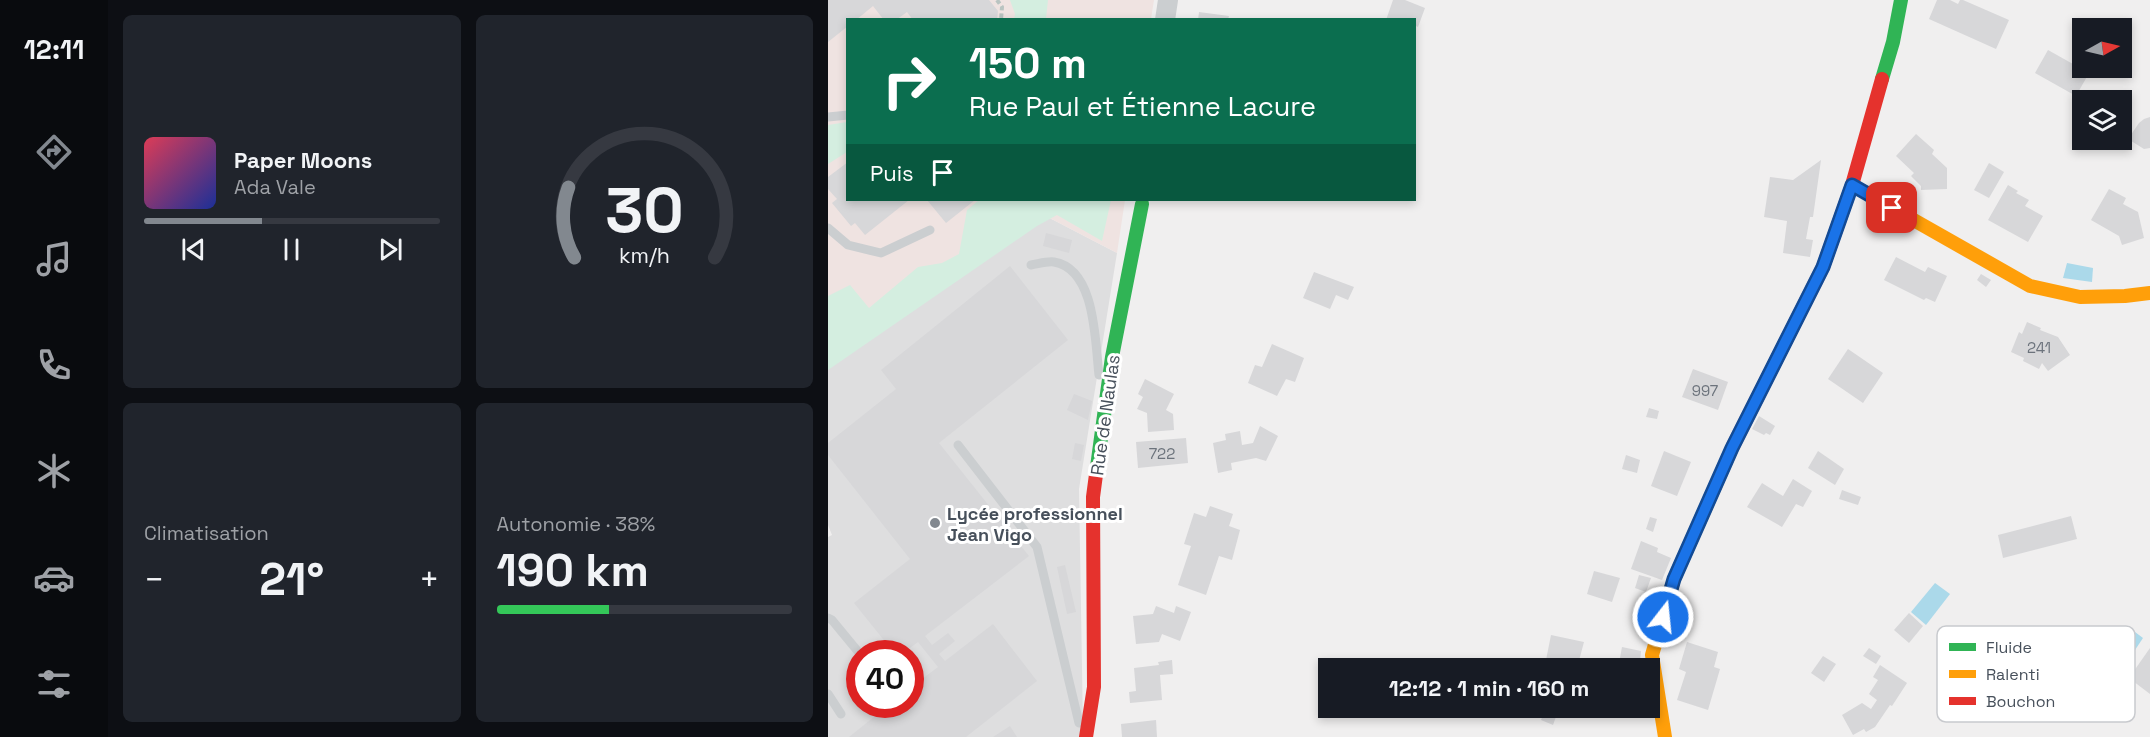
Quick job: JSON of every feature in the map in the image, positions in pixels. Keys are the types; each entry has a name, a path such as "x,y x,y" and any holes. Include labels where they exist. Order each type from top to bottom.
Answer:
{"street":[{"path":"1165,18 1168,0"},
{"path":"1665,737 1652,655 1674,579 1732,448 1823,267 1852,185 1893,42 1901,0"},
{"path":"1852,185 2030,286 2080,297 2150,293"},
{"name":"Rue de Naulas","path":"1086,737 1094,687 1092,579 1094,497 1112,357 1142,201"}],"lane":[{"path":"828,117 846,115"},
{"path":"828,228 848,245 881,253 930,230"},
{"path":"1031,265 1054,262 1074,271 1086,290 1094,324 1104,421"},
{"path":"958,445 1038,547 1082,737"},
{"path":"828,618 848,640"},
{"path":"828,693 841,714"}],"path":[{"path":"997,0 1002,7 1001,18"}],"shaded area":[{"path":"828,0 1154,0 1151,18 846,18 846,201 1125,201 1117,253 1038,212 828,361"},
{"path":"1038,212 1117,253 1079,489 1083,727 1081,737 828,737 828,537 832,535 828,525 828,361"}],"green space":[{"path":"1010,0 1048,0 1046,18 1014,18"},
{"path":"846,122 846,153 828,164 828,125"},
{"path":"978,201 1111,201 1102,241 1057,215 1037,226 828,370 828,296 850,285 869,308 918,267 942,263 959,254 967,210"}],"water":[{"path":"2067,263 2093,268 2092,282 2063,278"},
{"path":"1935,583 1950,594 1926,625 1911,612"},
{"path":"2135,632 2143,638 2135,650"}],"building":[{"path":"828,0 989,0 998,11 997,18 912,18 907,12 899,18 882,18 873,6 858,18 846,18 846,28 828,42"},
{"path":"1393,0 1405,0 1425,8 1418,27 1416,18 1387,18"},
{"path":"1937,0 1950,0 1958,4 1960,0 1963,0 2009,20 1996,49 1929,19"},
{"path":"1199,12 1229,16 1228,18 1198,18"},
{"path":"2048,50 2072,63 2072,78 2086,78 2079,90 2072,90 2072,94 2035,73"},
{"path":"2150,117 2150,148 2144,149 2132,142 2132,133 2144,119"},
{"path":"1916,134 1934,150 1932,154 1947,168 1947,189 1921,190 1921,186 1911,176 1914,173 1896,156"},
{"path":"1821,160 1813,217 1810,217 1806,239 1813,240 1810,257 1783,253 1787,221 1764,217 1770,177 1793,180"},
{"path":"1989,163 2004,172 1989,198 1974,190"},
{"path":"846,164 846,201 908,201 865,235 855,223 851,226 832,203 837,199 828,189 828,177"},
{"path":"2008,185 2018,191 2016,193 2029,200 2025,206 2043,216 2028,242 1988,220"},
{"path":"2109,189 2126,198 2123,204 2138,212 2144,238 2122,245 2119,236 2091,220"},
{"path":"928,201 974,201 946,223"},
{"path":"1046,233 1072,240 1069,253 1043,246"},
{"path":"1896,257 1925,272 1928,267 1947,276 1935,302 1926,298 1924,300 1884,280"},
{"path":"1010,266 1068,340 939,443 1029,556 925,636 932,645 948,633 955,641 939,654 945,661 993,624 1037,681 966,737 849,737 873,718 924,718 924,678 938,667 924,650 924,640 884,640 854,603 910,559 828,455 828,443 896,389 881,370"},
{"path":"1314,272 1354,287 1348,300 1336,295 1330,309 1303,298"},
{"path":"1981,274 1991,280 1986,287 1977,280"},
{"path":"2027,322 2058,337 2070,355 2048,371 2042,363 2039,369 2011,352 2019,332 2022,334"},
{"path":"1272,344 1304,358 1295,382 1286,379 1277,396 1248,383 1255,365 1262,367"},
{"path":"1848,349 1883,373 1863,403 1828,379"},
{"path":"1693,369 1728,382 1718,410 1682,397"},
{"path":"1145,379 1174,394 1166,410 1173,414 1174,430 1148,432 1147,413 1137,409 1143,397 1138,394"},
{"path":"1074,394 1092,401 1088,420 1067,410"},
{"path":"1649,408 1659,411 1657,419 1646,417"},
{"path":"1759,416 1775,426 1770,435 1766,433 1764,435 1752,429"},
{"path":"1260,426 1278,436 1266,461 1256,458 1231,463 1232,470 1218,473 1213,443 1226,440 1225,434 1240,431 1242,445 1253,443"},
{"path":"1186,438 1188,463 1138,468 1136,442"},
{"path":"1075,443 1084,445 1081,461 1072,459"},
{"path":"1664,451 1691,462 1677,496 1651,486"},
{"path":"1818,451 1844,469 1835,485 1808,468"},
{"path":"1626,455 1640,460 1637,473 1622,469"},
{"path":"1793,479 1812,491 1803,507 1796,504 1782,527 1747,507 1762,483 1783,496"},
{"path":"1842,490 1861,497 1858,505 1839,499"},
{"path":"1210,506 1233,514 1229,526 1240,530 1232,560 1219,556 1206,595 1178,585 1191,546 1184,544 1194,513 1206,517"},
{"path":"2071,516 2077,539 2003,558 1998,535"},
{"path":"1650,517 1657,519 1653,532 1646,529"},
{"path":"1641,541 1658,548 1657,552 1671,558 1662,580 1631,569"},
{"path":"1065,565 1076,612 1067,614 1057,567"},
{"path":"1594,571 1620,578 1612,602 1587,594"},
{"path":"1639,575 1651,578 1646,592 1635,588"},
{"path":"1156,606 1174,613 1176,606 1191,612 1180,641 1162,634 1159,642 1136,644 1133,616 1153,614"},
{"path":"1909,613 1923,626 1909,643 1894,630"},
{"path":"1551,635 1584,642 1580,658 1546,658"},
{"path":"1687,642 1718,652 1714,667 1720,669 1708,710 1677,700 1686,672 1679,669"},
{"path":"1622,647 1641,651 1640,658 1620,658"},
{"path":"1869,648 1881,656 1876,664 1863,656"},
{"path":"2150,648 2150,694 2135,683 2135,669"},
{"path":"1823,656 1836,664 1824,682 1811,673"},
{"path":"1172,660 1173,674 1160,675 1162,700 1130,703 1129,692 1136,691 1134,668 1159,665 1158,662"},
{"path":"1880,665 1907,683 1875,727 1866,732 1864,729 1853,735 1842,715 1862,703 1871,709 1877,700 1869,694 1878,680 1873,677"},
{"path":"1542,718 1556,718 1553,725 1541,720"},
{"path":"1156,720 1157,737 1122,737 1121,724"},
{"path":"1010,726 1017,737 993,737"}],"traffic: fast":[{"path":"1882,79 1893,42 1901,0"},
{"path":"1097,467 1112,357 1142,204"}],"traffic: slow":[{"path":"1852,185 2030,286 2080,297 2150,293"},
{"path":"1665,737 1652,655 1674,579 1733,446"}],"traffic: jam":[{"path":"1733,446 1823,267 1852,185 1882,79"},
{"path":"1086,737 1094,687 1093,497 1097,467"}],"place":[{"name":"Lycée professionnel Jean Vigo","path":"935,523"}],"route":[{"path":"1663,617 1674,579 1732,448 1823,267 1852,185 1892,208"}]}
